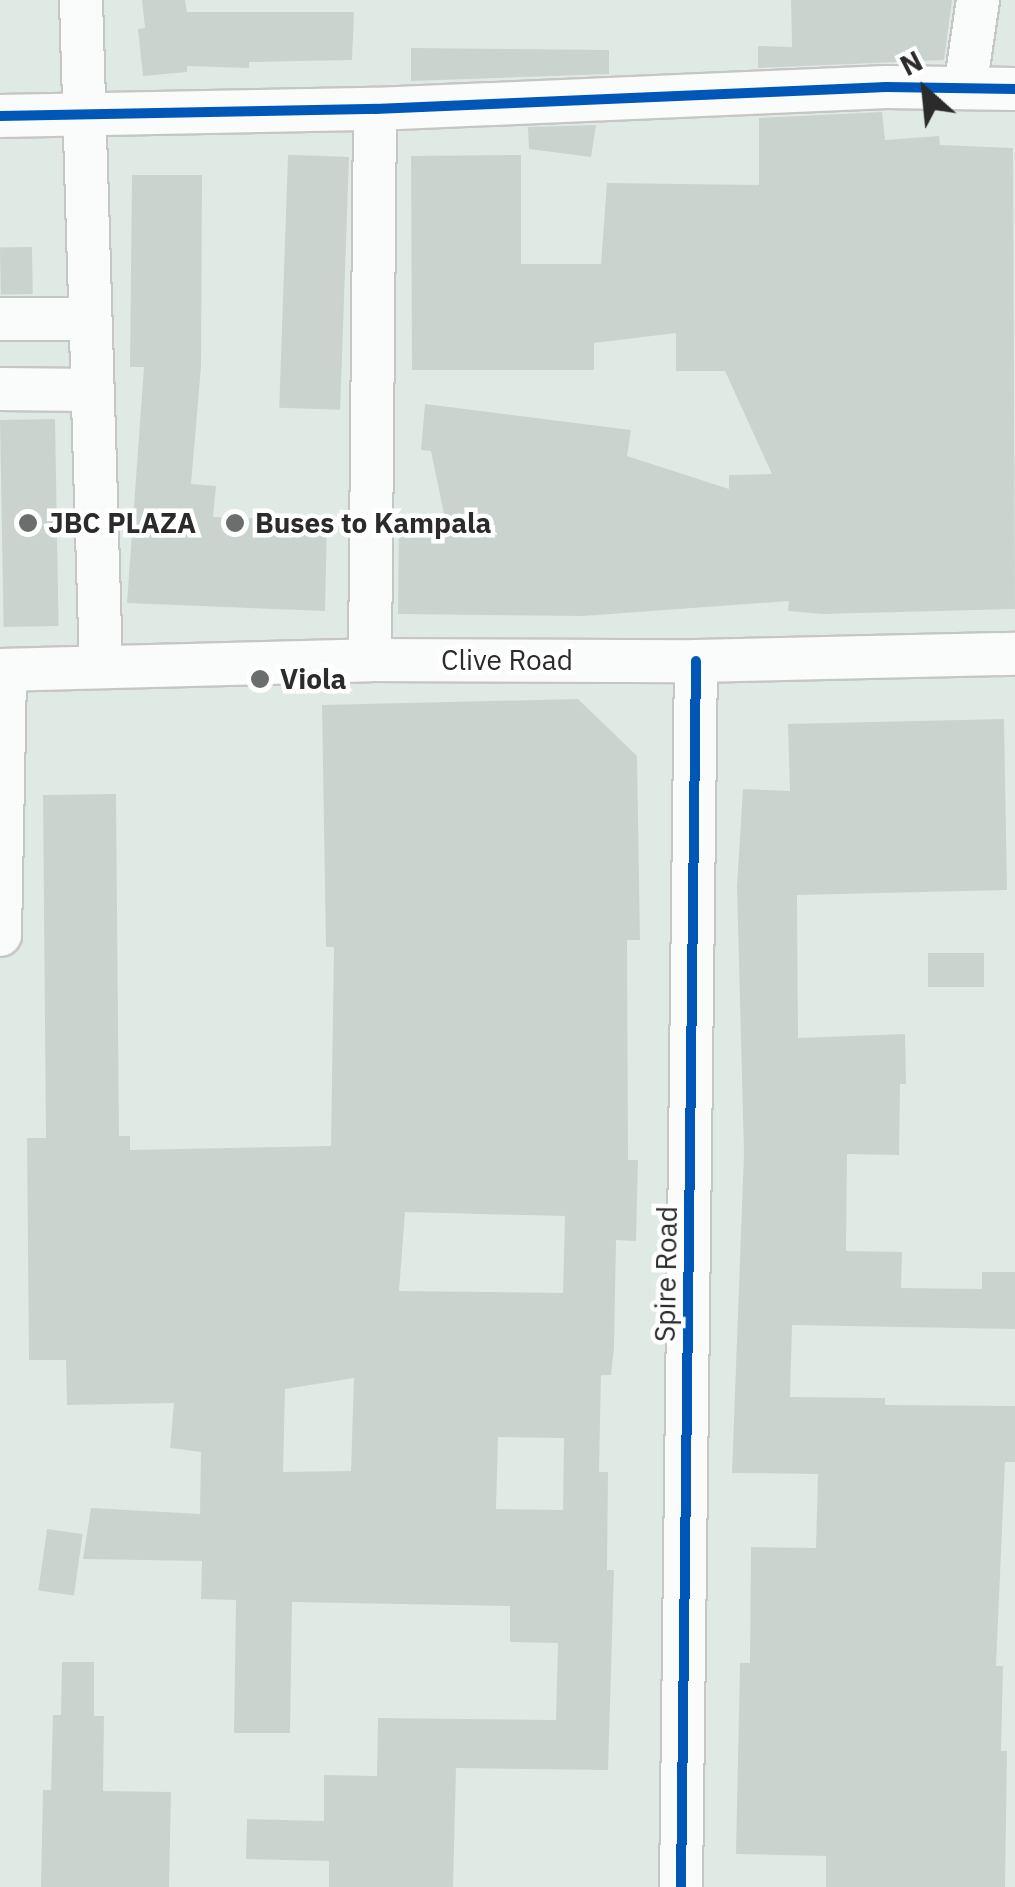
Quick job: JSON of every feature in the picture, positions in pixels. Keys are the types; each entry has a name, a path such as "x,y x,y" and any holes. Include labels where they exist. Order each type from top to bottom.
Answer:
{"street":[{"path":"81,0 101,667"},
{"path":"965,88 978,0"},
{"path":"0,116 376,110 887,87 1015,89"},
{"path":"370,660 376,110"},
{"path":"0,319 88,319"},
{"path":"0,389 90,390"},
{"name":"Clive Road","path":"2,670 370,660 696,661 1015,654"},
{"name":"Spire Road","path":"680,1887 696,661"},
{"path":"0,936 2,670"}],"building":[{"path":"142,0 185,0 187,12 354,12 352,60 249,62 249,68 187,66 187,72 143,76 138,29 145,28"},
{"path":"791,0 952,0 944,60 758,68 758,46 792,47"},
{"path":"411,48 609,50 609,74 411,81"},
{"path":"882,112 885,140 939,136 940,145 1013,148 1015,609 822,614 788,611 789,601 583,616 398,614 399,519 445,519 431,451 421,450 425,404 631,430 627,456 729,489 729,475 772,474 725,371 676,371 676,333 594,343 594,370 412,370 411,156 521,155 521,264 601,264 607,183 759,185 759,118"},
{"path":"596,125 591,157 529,149 528,127"},
{"path":"288,155 349,157 340,410 279,408"},
{"path":"132,175 202,175 201,367 191,484 216,486 213,517 327,520 325,611 127,603 144,367 130,367"},
{"path":"32,247 33,294 1,295 0,248"},
{"name":"JBC PLAZA","path":"55,419 59,626 4,627 0,420"},
{"path":"578,699 637,756 640,940 627,940 628,1160 638,1160 636,1241 616,1240 611,1375 601,1375 599,1472 608,1472 607,1570 614,1570 608,1770 456,1768 453,1887 329,1887 329,1861 246,1859 247,1819 324,1821 324,1775 377,1776 378,1718 556,1720 558,1643 510,1642 510,1606 292,1602 290,1733 234,1733 236,1600 201,1599 202,1561 83,1559 91,1508 200,1514 201,1452 170,1448 174,1403 67,1405 66,1360 29,1360 27,1138 46,1138 43,795 116,794 119,1136 130,1136 130,1150 331,1146 334,947 326,947 322,705","holes":["405,1212 565,1216 563,1293 399,1291","354,1378 351,1471 283,1472 285,1389","498,1437 564,1438 563,1510 496,1509"]},
{"path":"1004,719 1007,890 797,895 798,1038 905,1034 906,1084 900,1084 899,1155 847,1154 846,1251 902,1252 901,1288 982,1289 982,1272 1015,1272 1015,1329 792,1325 790,1397 885,1398 885,1405 1015,1406 1015,1462 1005,1462 996,1666 1003,1666 1001,1751 1007,1751 1005,1887 826,1887 826,1856 736,1854 740,1663 750,1663 751,1547 816,1548 818,1474 732,1473 744,1153 737,887 743,789 790,791 788,724"},
{"path":"928,953 984,953 984,987 928,987"},
{"path":"47,1529 83,1534 74,1595 38,1590"},
{"path":"62,1662 94,1662 94,1716 104,1716 103,1791 171,1792 169,1887 41,1887 43,1790 51,1790 53,1715 61,1715"}],"cycle path":[{"path":"0,116 375,109 887,87 1015,89"},
{"path":"681,1887 696,661"}],"place":[{"name":"JBC PLAZA","path":"28,523"},
{"name":"Buses to Kampala","path":"235,523"},
{"name":"Viola","path":"260,679"}]}
